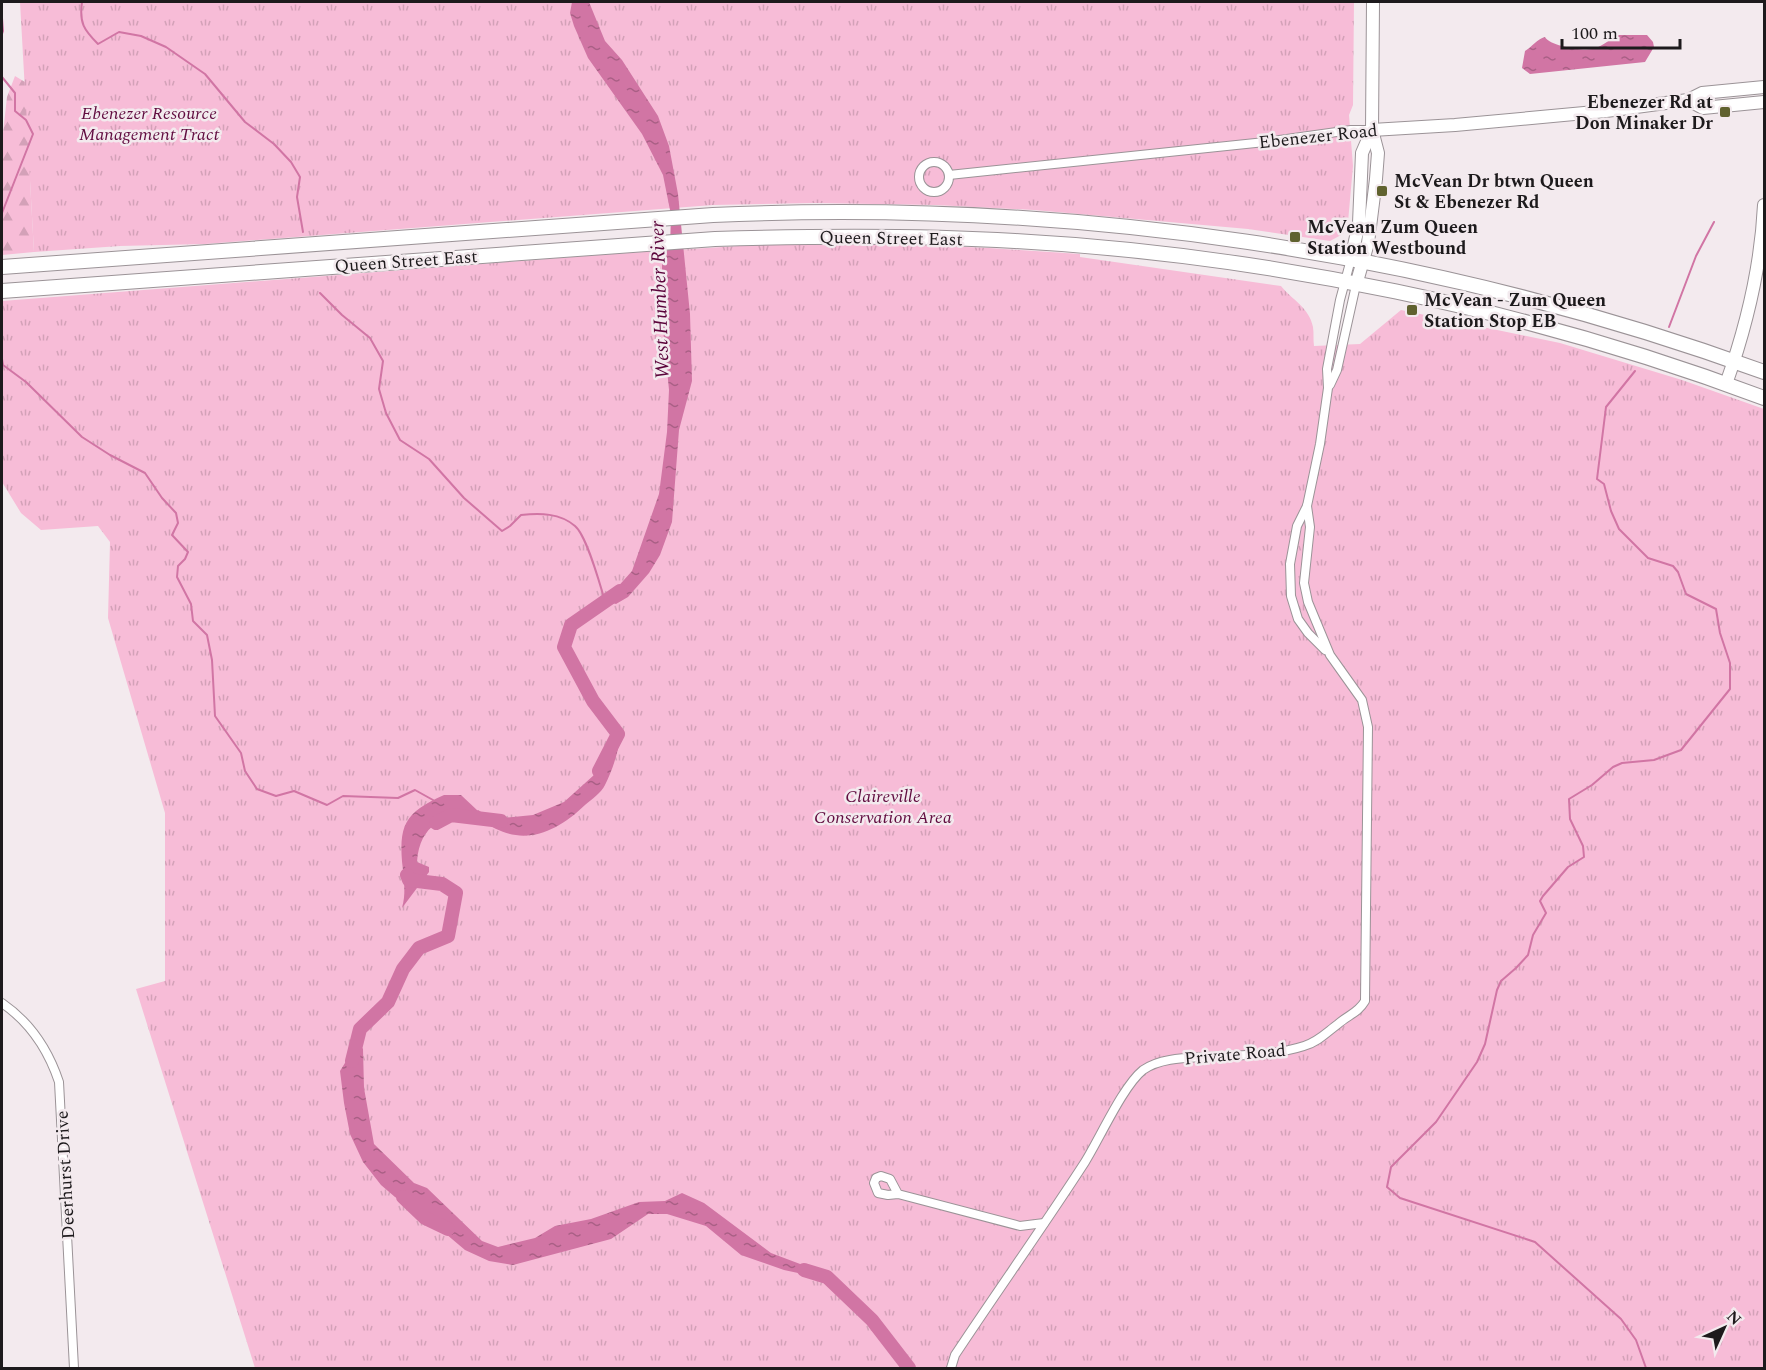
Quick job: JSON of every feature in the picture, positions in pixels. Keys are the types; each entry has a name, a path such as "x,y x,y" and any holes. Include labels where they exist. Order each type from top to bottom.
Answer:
{"main road":[{"path":"1350,284 1357,260 1368,243 1375,194 1378,153 1372,130 1373,2"},
{"name":"Ebenezer Road","path":"1372,130 1574,114 1688,100 1702,93 1764,87"},
{"name":"Ebenezer Road","path":"1688,100 1703,108 1764,102"},
{"path":"1726,384 1747,321 1755,285 1764,205"},
{"name":"Queen Street East","path":"2,267 713,215 869,212 997,216 1186,233 1357,260 1463,283 1573,311 1734,362"},
{"name":"Queen Street East","path":"2,291 714,239 819,236 1028,242 1189,258 1350,284 1440,302 1548,329 1657,361 1764,398"},
{"path":"1734,362 1764,372"}],"street":[{"name":"Ebenezer Road","path":"949,175 1265,142 1351,130 1372,130"},
{"path":"1330,655 1308,633 1298,619 1291,596 1290,564 1297,526 1307,506 1320,444 1328,388 1327,369 1350,284"},
{"path":"1307,506 1310,526 1304,583 1317,628 1330,655"},
{"name":"Private Road","path":"951,1368 955,1355 1085,1161 1133,1081 1144,1070 1174,1059 1286,1051 1306,1046 1360,1010 1365,1001 1368,727 1362,700 1330,655"},
{"name":"Deerhurst Drive","path":"2,1003 25,1020 36,1034 52,1058 60,1082 74,1368"},
{"path":"898,1194 1020,1226 1044,1223"}],"green space":[{"name":"Ebenezer Resource Management Tract","path":"20,2 1354,2 1353,105 1349,115 1353,166 1348,222 1343,234 1330,241 1248,229 1034,210 935,205 814,203 713,205 205,244 120,246 34,252"},
{"path":"15,76 30,85 30,181 34,252 2,255 2,142 7,97"},
{"name":"Claireville Conservation Area","path":"895,244 1080,254 1080,257 1281,286 1308,314 1313,327 1314,346 1360,344 1401,310 1560,343 1682,380 1764,409 1764,1368 255,1368 136,989 165,981 165,813 108,618 110,542 98,526 41,530 21,513 2,482 2,301 597,255 754,245"}],"water":[{"path":"572,2 589,2 605,41 622,60 658,116 669,146 678,194 690,314 692,381 679,430 672,522 660,555 649,573 628,597 616,604 605,601 632,571 659,494 667,432 669,390 662,318 662,257 670,247 671,215 663,175 642,134 588,58 570,13"},
{"path":"1618,35 1647,35 1654,47 1645,62 1530,74 1522,68 1525,51 1539,39 1545,37 1559,45 1592,49"},
{"path":"617,727 621,732 619,746 605,785 596,796 561,824 548,831 522,836 508,834 481,819 482,814 503,818 533,815 564,802 594,775 608,754"},
{"path":"444,795 461,795 478,811 445,819 429,830 423,838 417,862 429,867 429,872 402,908 404,893 403,831 412,815"},
{"path":"358,1042 363,1049 364,1088 374,1144 414,1183 427,1188 482,1241 498,1247 535,1238 555,1226 591,1219 639,1202 665,1201 682,1193 704,1203 771,1253 816,1270 821,1275 812,1276 784,1270 741,1255 706,1226 667,1214 648,1214 611,1239 513,1265 489,1261 465,1250 420,1212 395,1197 381,1185 363,1162 350,1134 340,1071"}],"waterway":[{"path":"82,2 81,15 84,26 98,44 119,32 141,36 166,47 205,74 245,122 274,144 291,162 300,177 297,197 303,232"},
{"path":"2,18 2,34"},
{"path":"2,77 15,93 15,111 26,120 33,134 2,213"},
{"path":"1669,327 1696,256 1714,222"},
{"path":"320,293 370,338 383,361 379,389 386,413 400,440 429,459 464,498 502,531 521,515 528,514 556,516 575,526 584,540 605,601"},
{"path":"2,359 3,365 26,382 82,437 145,473 162,498 176,513 178,523 172,535 188,552 178,566 177,577 191,604 193,621 207,635 212,660 215,716 241,753 245,771 257,789 276,796 294,791 327,805 343,796 398,798 415,790 433,800"},
{"path":"1635,371 1606,407 1597,479 1604,484 1611,511 1619,529 1648,558 1673,566 1678,572 1686,594 1716,609 1720,633 1730,663 1730,689 1681,750 1654,760 1622,763 1569,799 1570,819 1583,846 1584,857 1568,867 1540,901 1546,913 1533,935 1528,955 1501,981 1485,1044 1477,1062 1436,1122 1391,1167 1387,1187 1400,1198 1535,1242 1621,1319 1636,1340 1646,1368"},
{"name":"West Humber River","path":"599,771 618,734 593,701 564,647 571,625 620,591"},
{"path":"478,811 482,814"},
{"name":"West Humber River","path":"436,823 451,815 501,821"},
{"name":"West Humber River","path":"352,1061 360,1029 388,1002 403,969 419,948 448,936 456,893 442,884 409,880 407,875"},
{"name":"West Humber River","path":"403,1197 425,1218 448,1229"},
{"name":"West Humber River","path":"804,1270 827,1277 872,1320 909,1368"}],"place":[{"name":"Ebenezer Rd at Don Minaker Dr","path":"1725,112"},
{"name":"McVean Dr btwn Queen St & Ebenezer Rd","path":"1382,191"},
{"name":"McVean Zum Queen Station Westbound","path":"1295,237"},
{"name":"McVean - Zum Queen Station Stop EB","path":"1412,310"}]}
